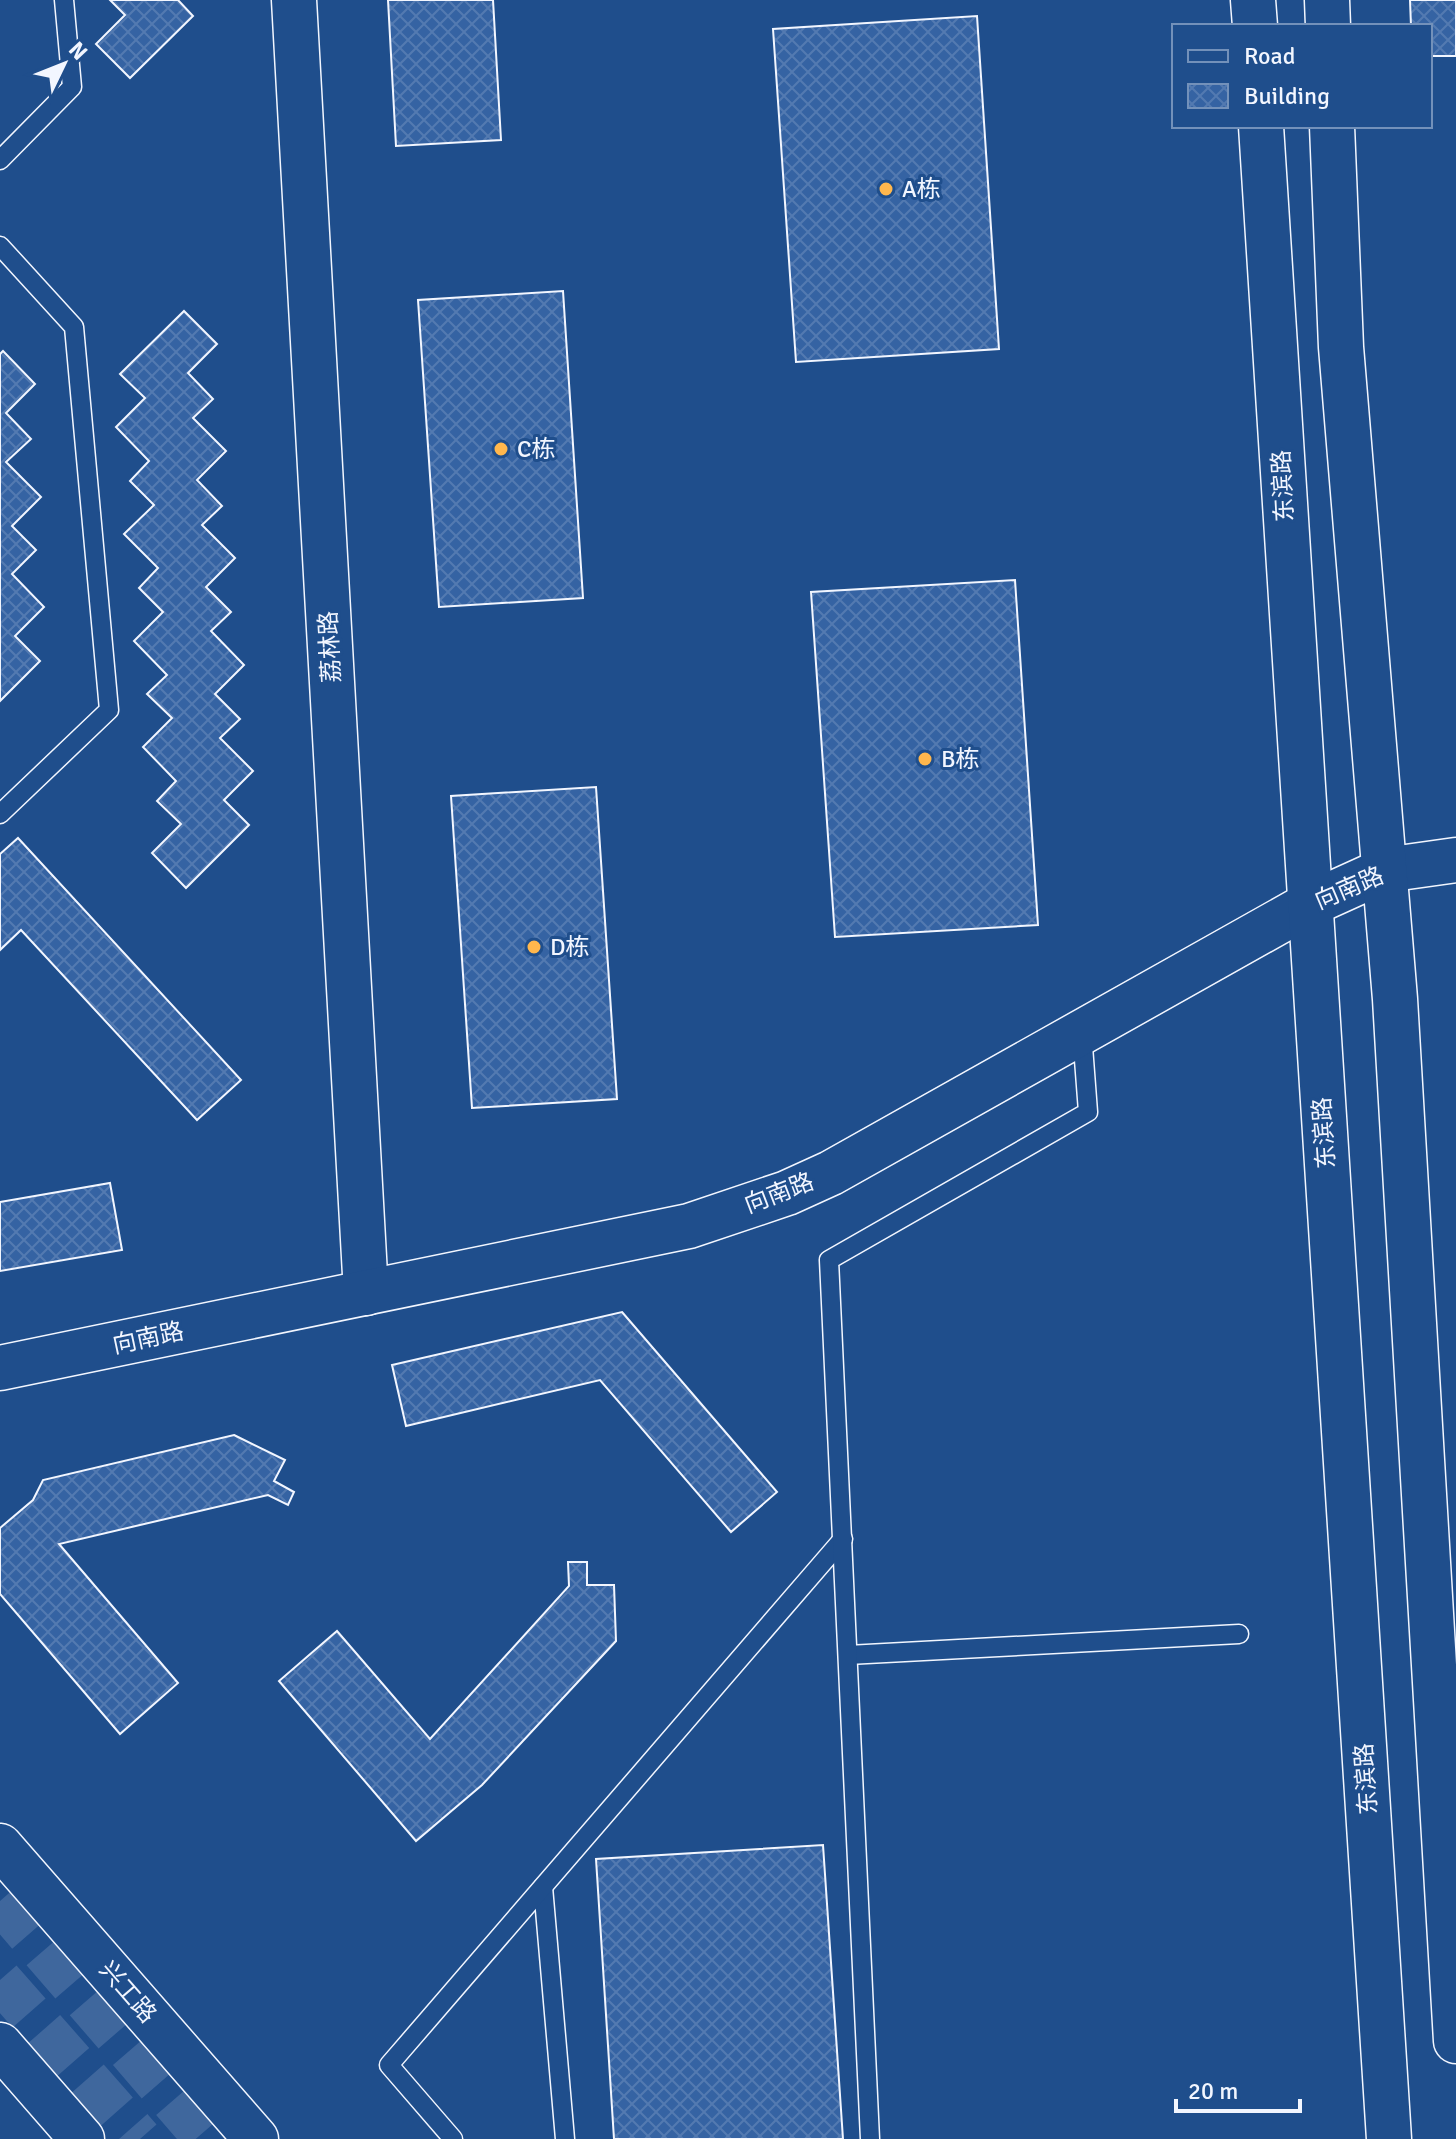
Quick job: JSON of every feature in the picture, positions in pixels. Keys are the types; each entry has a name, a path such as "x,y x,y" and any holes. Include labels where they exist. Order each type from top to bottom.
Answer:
{"main road":[{"name":"荔林路","path":"294,0 366,1293"},
{"path":"1253,0 1255,24"},
{"path":"1327,0 1328,24"},
{"name":"东滨路","path":"1261,128 1389,2139"},
{"path":"1332,128 1341,347 1395,999 1456,2041"},
{"name":"向南路","path":"0,1381 20,1364 689,1226 787,1193 875,1149 1310,904 1385,870 1456,860"},
{"name":"兴工路","path":"0,1846 256,2139"},
{"path":"0,2045 82,2139"}],"lane":[{"path":"0,160 72,87 64,0"},
{"path":"0,246 74,327 109,710 0,814"},
{"path":"870,2139 829,1260 1088,1112 1082,1033"},
{"path":"453,2139 389,2065 843,1539"},
{"path":"848,1655 1239,1634"},
{"path":"543,1887 565,2139"}],"building":[{"path":"110,0 178,0 193,16 130,78 96,44 125,15"},
{"path":"388,0 493,0 501,140 396,146"},
{"path":"1410,0 1456,0 1456,56 1432,56 1432,24 1411,24"},
{"name":"A栋","path":"977,16 999,349 796,362 773,29"},
{"name":"C栋","path":"563,291 583,598 439,607 418,300"},
{"path":"184,311 217,344 188,373 213,399 193,418 226,451 197,480 222,506 202,525 235,558 206,587 231,612 211,631 244,665 215,694 240,719 220,738 253,771 224,800 249,825 186,888 152,853 181,824 157,801 176,781 143,747 172,718 147,694 167,675 134,641 163,612 139,588 158,568 124,534 154,505 130,481 149,461 116,427 145,398 120,374"},
{"path":"3,351 35,384 6,413 31,439 6,462 41,497 12,526 36,550 12,574 44,607 15,636 40,661 0,701 0,354"},
{"name":"B栋","path":"1015,580 1038,925 835,937 811,592"},
{"name":"D栋","path":"596,787 617,1099 472,1108 451,796"},
{"path":"18,838 241,1080 197,1120 21,930 0,950 0,854"},
{"path":"110,1183 122,1250 0,1271 0,1202"},
{"path":"622,1312 777,1492 731,1532 600,1380 406,1426 392,1365"},
{"path":"234,1435 285,1460 274,1481 294,1492 288,1505 268,1495 59,1544 178,1683 120,1734 0,1594 0,1528 33,1500 43,1480"},
{"path":"568,1562 587,1562 587,1585 614,1585 616,1641 482,1785 416,1841 279,1681 337,1631 430,1739 569,1586"},
{"path":"823,1845 843,2139 614,2139 596,1859"}],"tunnel":[{"path":"0,1901 206,2139"},
{"path":"0,1980 140,2139"}],"place":[{"name":"A栋","path":"886,189"},
{"name":"C栋","path":"501,449"},
{"name":"B栋","path":"925,759"},
{"name":"D栋","path":"534,947"}]}
